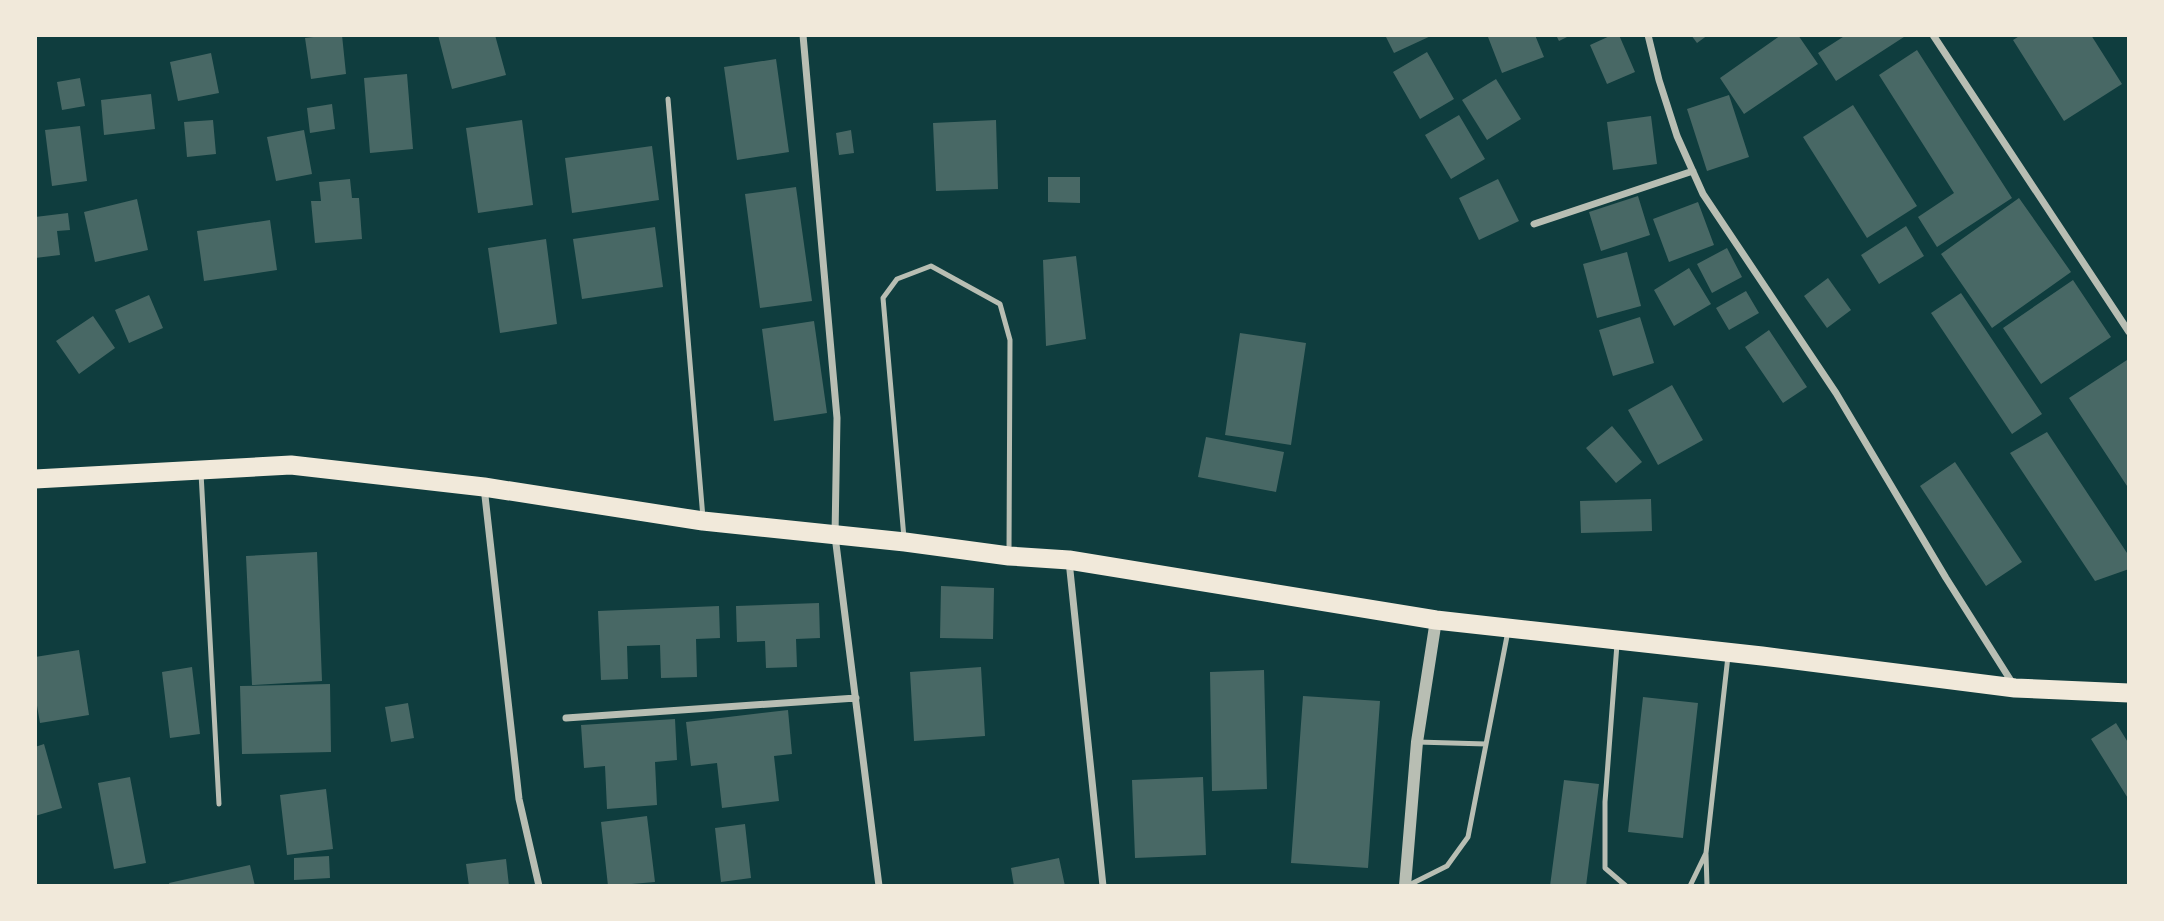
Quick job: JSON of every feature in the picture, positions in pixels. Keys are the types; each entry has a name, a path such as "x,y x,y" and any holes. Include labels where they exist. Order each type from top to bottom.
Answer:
{"highway":[{"path":"35,479 291,465 484,487 703,521 1009,556 1069,560 1436,620 2015,688 2129,693"}],"street":[{"path":"803,35 837,418 835,536 879,886"},
{"path":"1648,35 1677,136 1703,194 1836,393 2015,688"},
{"path":"1933,35 2129,332"},
{"path":"1534,224 1693,171"},
{"path":"484,487 519,799 539,886"},
{"path":"1069,560 1103,886"},
{"path":"1406,886 1418,742 1436,620"},
{"path":"566,718 856,698"}],"lane":[{"path":"668,99 703,521"},
{"path":"905,542 883,298 897,279 931,266 1000,304 1010,340 1009,556"},
{"path":"201,470 219,804"},
{"path":"1406,886 1447,866 1468,837 1508,628"},
{"path":"1617,640 1605,802 1605,868 1626,886"},
{"path":"1707,886 1706,853 1729,653"},
{"path":"1418,742 1486,744"},
{"path":"1690,886 1706,853"}],"building":[{"path":"342,35 346,74 311,79 305,38"},
{"path":"438,35 495,35 506,75 452,89"},
{"path":"1385,35 1433,35 1394,53"},
{"path":"1535,35 1544,57 1502,73 1488,37"},
{"path":"1556,35 1571,35 1559,41"},
{"path":"1612,35 1619,35 1635,72 1607,84 1590,45"},
{"path":"1691,35 1708,35 1697,43"},
{"path":"1781,35 1798,35 1818,64 1744,114 1720,78"},
{"path":"1846,35 1907,35 1836,81 1818,53"},
{"path":"2021,35 2091,35 2122,84 2064,121 2013,40"},
{"path":"1917,50 2012,198 1937,247 1918,217 1954,193 1879,75"},
{"path":"1427,52 1454,99 1420,119 1393,72"},
{"path":"211,53 219,93 178,101 170,62"},
{"path":"776,59 789,152 737,160 724,67"},
{"path":"407,74 413,149 370,153 364,78"},
{"path":"80,78 85,106 62,110 57,82"},
{"path":"1496,79 1521,119 1487,140 1462,100"},
{"path":"151,94 155,129 104,135 101,100"},
{"path":"1729,95 1749,157 1707,171 1687,109"},
{"path":"332,104 335,129 310,133 307,108"},
{"path":"1853,105 1917,206 1867,238 1803,137"},
{"path":"1459,115 1485,159 1451,179 1425,135"},
{"path":"1651,116 1657,164 1613,170 1607,122"},
{"path":"213,120 216,154 187,157 184,122"},
{"path":"522,120 533,205 478,213 466,128"},
{"path":"996,120 998,189 936,191 933,123"},
{"path":"80,126 87,181 52,186 45,130"},
{"path":"304,130 312,174 276,181 267,137"},
{"path":"851,130 854,153 839,155 836,133"},
{"path":"652,146 659,200 572,213 565,158"},
{"path":"1048,177 1080,177 1080,203 1048,202"},
{"path":"350,179 352,198 359,198 362,239 315,243 311,201 321,201 319,182"},
{"path":"1498,179 1519,221 1479,240 1459,198"},
{"path":"796,187 812,301 760,308 745,194"},
{"path":"1638,196 1650,235 1601,251 1589,212"},
{"path":"2019,198 2071,272 1992,328 1941,254"},
{"path":"137,199 148,250 95,262 84,212"},
{"path":"1698,202 1714,245 1669,262 1653,219"},
{"path":"68,213 70,230 57,231 60,255 35,258 35,217"},
{"path":"270,220 277,270 204,281 197,231"},
{"path":"1906,226 1924,256 1879,284 1861,255"},
{"path":"655,227 663,287 582,299 573,239"},
{"path":"546,239 557,324 500,333 488,248"},
{"path":"1727,248 1742,277 1712,293 1697,264"},
{"path":"1627,252 1641,306 1597,318 1583,264"},
{"path":"1076,256 1086,339 1046,346 1043,260"},
{"path":"1689,268 1711,304 1674,326 1654,290"},
{"path":"1828,278 1851,310 1827,328 1804,296"},
{"path":"2073,280 2111,337 2041,384 2003,328"},
{"path":"1746,291 1759,313 1729,330 1716,308"},
{"path":"1961,293 2042,414 2012,434 1931,313"},
{"path":"149,295 163,328 129,343 115,310"},
{"path":"93,316 115,348 79,374 56,341"},
{"path":"1640,317 1654,363 1613,376 1599,330"},
{"path":"814,321 827,413 774,421 762,329"},
{"path":"1769,330 1807,387 1783,403 1745,347"},
{"path":"1240,333 1306,343 1291,445 1225,435"},
{"path":"2127,360 2129,364 2129,489 2069,398"},
{"path":"1672,385 1703,440 1658,465 1628,410"},
{"path":"1612,426 1642,462 1616,483 1586,448"},
{"path":"2047,432 2129,556 2129,569 2095,581 2010,453"},
{"path":"1206,437 1284,452 1276,492 1198,477"},
{"path":"1955,462 2022,562 1986,586 1920,486"},
{"path":"1651,499 1652,531 1581,533 1580,501"},
{"path":"317,552 322,681 252,685 246,556"},
{"path":"941,586 994,588 993,639 940,638"},
{"path":"819,603 820,638 796,639 797,667 766,668 765,641 737,642 736,606"},
{"path":"719,606 720,638 696,639 697,677 661,678 660,645 627,646 628,679 601,680 598,611"},
{"path":"79,650 89,715 40,723 35,694 35,657"},
{"path":"192,667 200,734 170,738 162,672"},
{"path":"981,667 985,736 914,741 910,672"},
{"path":"1264,670 1267,789 1212,791 1210,672"},
{"path":"330,684 331,752 242,754 240,686"},
{"path":"1303,696 1380,701 1368,868 1291,863"},
{"path":"1643,697 1698,703 1683,838 1628,832"},
{"path":"408,703 414,738 391,742 385,707"},
{"path":"788,710 792,754 774,756 779,801 722,808 717,763 691,766 686,722"},
{"path":"675,719 677,760 655,762 657,805 607,809 605,766 584,768 581,725"},
{"path":"2116,723 2129,744 2129,800 2091,739"},
{"path":"44,744 62,808 35,816 35,747"},
{"path":"130,777 146,863 114,869 98,783"},
{"path":"1203,777 1206,855 1135,858 1132,780"},
{"path":"1564,780 1599,784 1586,886 1550,886"},
{"path":"326,789 333,849 287,855 280,795"},
{"path":"647,816 655,882 608,886 601,822"},
{"path":"745,824 751,878 721,882 715,828"},
{"path":"329,856 330,878 294,880 294,858"},
{"path":"1059,858 1065,886 1014,886 1011,868"},
{"path":"506,859 509,886 469,886 466,864"},
{"path":"250,865 255,886 170,886 169,883"}]}
